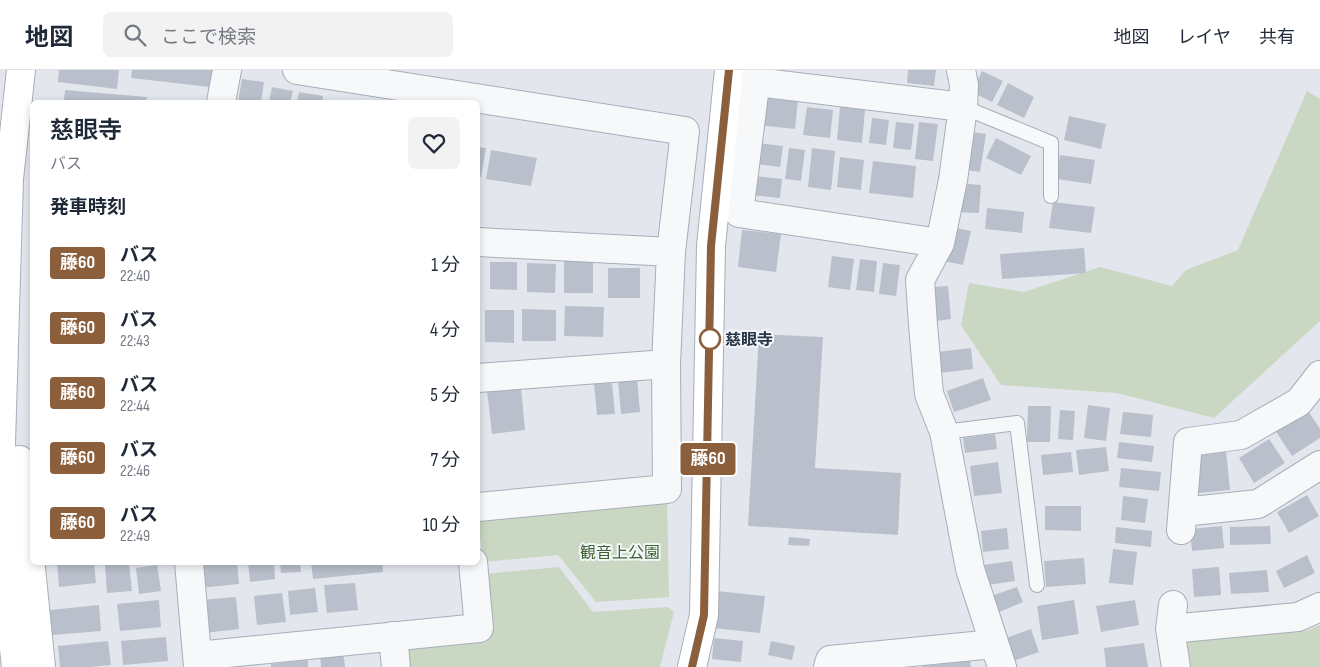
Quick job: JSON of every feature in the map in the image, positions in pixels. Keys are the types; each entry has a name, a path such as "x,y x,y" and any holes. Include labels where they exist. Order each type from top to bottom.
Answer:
{"main road":[{"path":"16,667 1,443 9,179 21,70"},
{"path":"692,667 704,615 711,246 729,70"},
{"path":"4,322 30,564"},
{"path":"30,565 41,667"}],"street":[{"path":"221,100 228,70"},
{"path":"297,70 685,131 671,252 666,364 667,489 480,507"},
{"path":"828,667 830,660 998,656 970,569 944,432 929,394 920,280 940,243 963,107 964,85 961,70"},
{"path":"940,243 739,213 757,76 963,107"},
{"path":"480,242 671,252"},
{"path":"480,378 666,364"},
{"path":"1320,375 1299,402 1241,435 1188,442 1182,521 1258,504 1320,465"},
{"path":"189,565 198,661 393,636 479,628 473,565"},
{"path":"1176,667 1171,617 1298,618 1320,608"},
{"path":"393,636 396,667"}],"lane":[{"path":"963,107 1051,143 1051,196"},
{"path":"944,432 1017,423 1037,585"}],"green space":[{"path":"1307,91 1320,99 1320,321 1214,418 1117,393 1001,385 961,325 969,283 1024,292 1100,267 1172,286 1186,270 1238,250"},
{"name":"観音上公園","path":"667,500 669,597 596,602 558,555 483,562 480,519"},
{"path":"559,567 593,612 668,607 674,612 660,667 405,667 403,654 410,646 490,639 483,574"},
{"path":"1320,625 1320,667 1185,667 1181,640 1306,631"}],"building":[{"path":"59,70 119,70 117,89 58,82"},
{"path":"132,70 212,70 210,87 131,78"},
{"path":"908,70 936,70 934,86 907,83"},
{"path":"982,71 1003,81 992,102 972,92"},
{"path":"242,79 264,82 261,100 238,100"},
{"path":"1008,83 1034,97 1024,118 997,105"},
{"path":"272,87 293,91 291,100 269,100"},
{"path":"65,90 147,97 146,100 64,100"},
{"path":"299,92 323,96 322,100 297,100"},
{"path":"761,95 798,100 795,129 757,125"},
{"path":"807,107 833,110 830,138 803,135"},
{"path":"840,107 865,110 862,143 837,140"},
{"path":"1069,116 1106,124 1101,149 1064,140"},
{"path":"872,118 889,120 886,145 869,143"},
{"path":"896,122 914,124 911,150 893,148"},
{"path":"919,122 938,124 933,161 915,159"},
{"path":"966,131 986,134 980,172 960,169"},
{"path":"996,138 1031,156 1021,175 986,158"},
{"path":"759,143 783,146 780,167 757,164"},
{"path":"480,147 486,148 480,177"},
{"path":"789,148 805,150 801,181 785,179"},
{"path":"812,148 835,151 831,190 808,187"},
{"path":"491,150 537,158 531,186 486,179"},
{"path":"1060,155 1095,160 1091,184 1057,179"},
{"path":"840,157 864,160 861,190 837,187"},
{"path":"873,161 916,166 913,198 869,193"},
{"path":"754,176 782,179 780,198 751,195"},
{"path":"957,183 981,185 979,213 956,212"},
{"path":"1053,202 1095,207 1091,233 1049,228"},
{"path":"987,208 1024,212 1022,233 985,229"},
{"path":"951,227 971,231 963,265 943,261"},
{"path":"742,230 781,234 776,272 738,267"},
{"path":"1084,248 1086,273 1002,279 1000,254"},
{"path":"832,256 854,259 850,290 828,287"},
{"path":"860,259 877,261 874,292 856,290"},
{"path":"564,261 593,261 593,293 564,293"},
{"path":"490,262 517,262 517,290 490,289"},
{"path":"527,263 556,264 555,293 527,292"},
{"path":"883,263 900,265 896,296 879,294"},
{"path":"608,268 640,268 640,298 608,298"},
{"path":"948,286 951,319 936,321 932,287"},
{"path":"565,306 604,307 603,337 564,336"},
{"path":"522,309 556,310 556,341 522,341"},
{"path":"485,310 514,310 514,343 485,342"},
{"path":"759,334 823,337 815,468 901,473 898,535 748,526"},
{"path":"971,348 973,369 940,373 937,352"},
{"path":"637,378 640,412 621,414 618,380"},
{"path":"983,378 991,400 954,412 947,391"},
{"path":"612,383 615,414 597,415 594,384"},
{"path":"521,387 525,430 492,434 487,391"},
{"path":"1088,405 1110,408 1106,441 1084,438"},
{"path":"1028,406 1051,406 1050,442 1027,442"},
{"path":"1307,409 1320,429 1320,438 1292,456 1275,430"},
{"path":"1060,410 1075,411 1073,440 1058,439"},
{"path":"1123,412 1153,415 1151,437 1120,434"},
{"path":"995,434 997,449 965,453 963,438"},
{"path":"1269,439 1285,463 1254,483 1239,458"},
{"path":"1119,442 1154,446 1152,462 1117,458"},
{"path":"1106,447 1109,471 1079,475 1076,450"},
{"path":"1226,451 1230,490 1199,493 1195,454"},
{"path":"1071,452 1073,472 1043,475 1041,455"},
{"path":"998,462 1002,493 974,496 970,466"},
{"path":"1121,468 1161,472 1159,491 1119,487"},
{"path":"1307,495 1319,516 1289,533 1277,512"},
{"path":"1123,496 1148,499 1145,523 1121,520"},
{"path":"1045,506 1081,506 1081,531 1045,530"},
{"path":"1222,526 1224,548 1192,551 1190,529"},
{"path":"1270,526 1271,544 1230,545 1230,527"},
{"path":"1116,527 1152,531 1151,547 1115,543"},
{"path":"1007,528 1009,549 983,552 981,531"},
{"path":"789,537 810,539 809,546 788,545"},
{"path":"1113,549 1137,552 1133,585 1109,583"},
{"path":"1307,555 1315,573 1284,588 1276,571"},
{"path":"1084,558 1086,584 1046,587 1044,561"},
{"path":"1012,561 1015,581 987,585 984,565"},
{"path":"57,565 94,565 96,583 59,587"},
{"path":"105,565 129,565 132,591 107,593"},
{"path":"157,565 161,591 139,594 136,568"},
{"path":"197,565 237,565 239,584 199,588"},
{"path":"248,565 274,565 275,579 250,582"},
{"path":"280,565 300,565 301,572 281,573"},
{"path":"311,565 382,565 383,572 313,579"},
{"path":"1219,567 1221,595 1194,597 1192,569"},
{"path":"1267,570 1269,592 1231,594 1229,573"},
{"path":"355,583 358,610 327,613 324,585"},
{"path":"1017,587 1023,602 997,613 991,596"},
{"path":"315,588 318,612 290,615 288,591"},
{"path":"717,591 765,596 760,633 713,628"},
{"path":"282,593 286,622 257,625 254,596"},
{"path":"236,597 239,629 204,633 201,600"},
{"path":"159,600 161,627 120,631 117,604"},
{"path":"1074,600 1079,634 1042,640 1037,606"},
{"path":"1135,600 1139,625 1101,632 1096,606"},
{"path":"99,605 101,631 52,635 50,610"},
{"path":"1031,629 1039,652 1013,661 1006,638"},
{"path":"166,637 168,661 123,665 121,641"},
{"path":"714,638 743,641 741,662 712,659"},
{"path":"108,641 111,665 60,667 58,646"},
{"path":"771,641 795,646 792,660 768,655"},
{"path":"1144,643 1148,667 1106,667 1104,648"},
{"path":"343,650 345,667 321,667 320,652"},
{"path":"308,660 308,667 271,667 271,664"},
{"path":"970,661 971,667 923,667 923,666"}],"bus line":[{"name":"藤60","path":"692,667 704,615 711,246 729,70"}],"place":[{"name":"慈眼寺","path":"710,339"}]}
